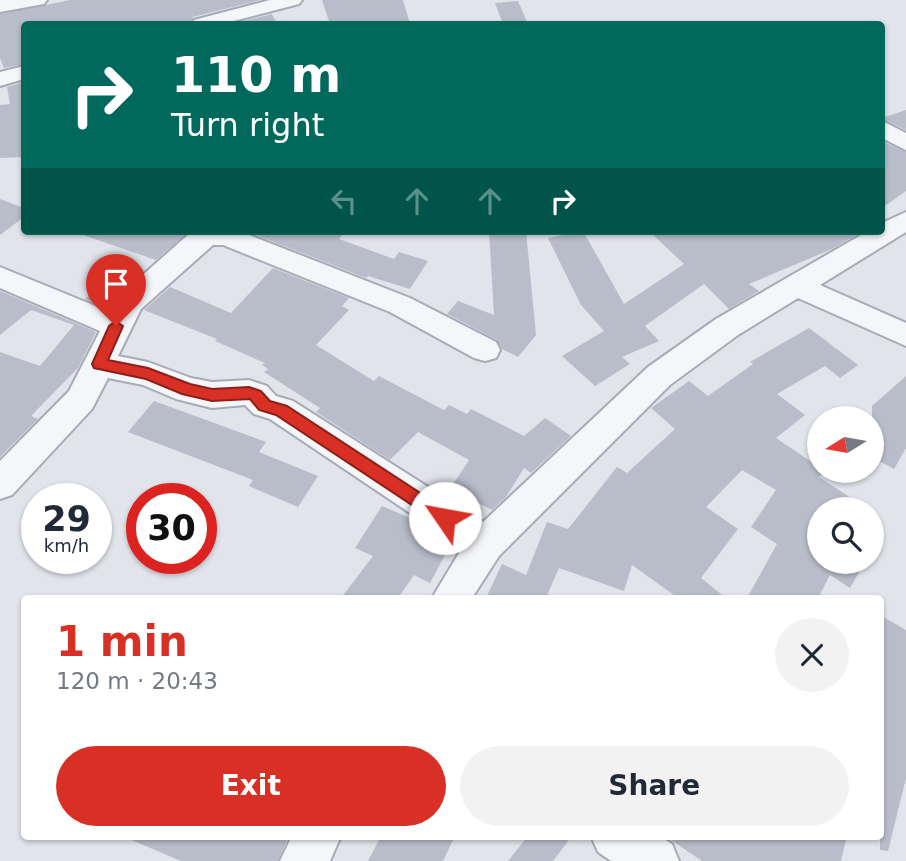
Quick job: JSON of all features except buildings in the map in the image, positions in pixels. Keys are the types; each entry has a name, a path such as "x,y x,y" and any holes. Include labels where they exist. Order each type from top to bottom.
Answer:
{"street":[{"path":"0,6 37,0"},
{"path":"212,21 292,0"},
{"path":"0,79 21,73"},
{"path":"885,130 906,143"},
{"path":"885,233 906,220"},
{"path":"453,595 486,544 659,376 727,327 881,235"},
{"path":"0,484 81,400 129,303 199,240 212,236 226,236 400,305 485,351"},
{"path":"0,277 116,326"},
{"path":"796,286 906,335"},
{"path":"99,364 148,374 187,390 212,395 256,395 265,405 281,410 486,544"},
{"path":"304,861 315,840"},
{"path":"621,840 655,861"}],"route":[{"path":"116,326 99,364 148,374 187,390 212,395 256,395 265,405 281,410 318,437 445,518"}]}
